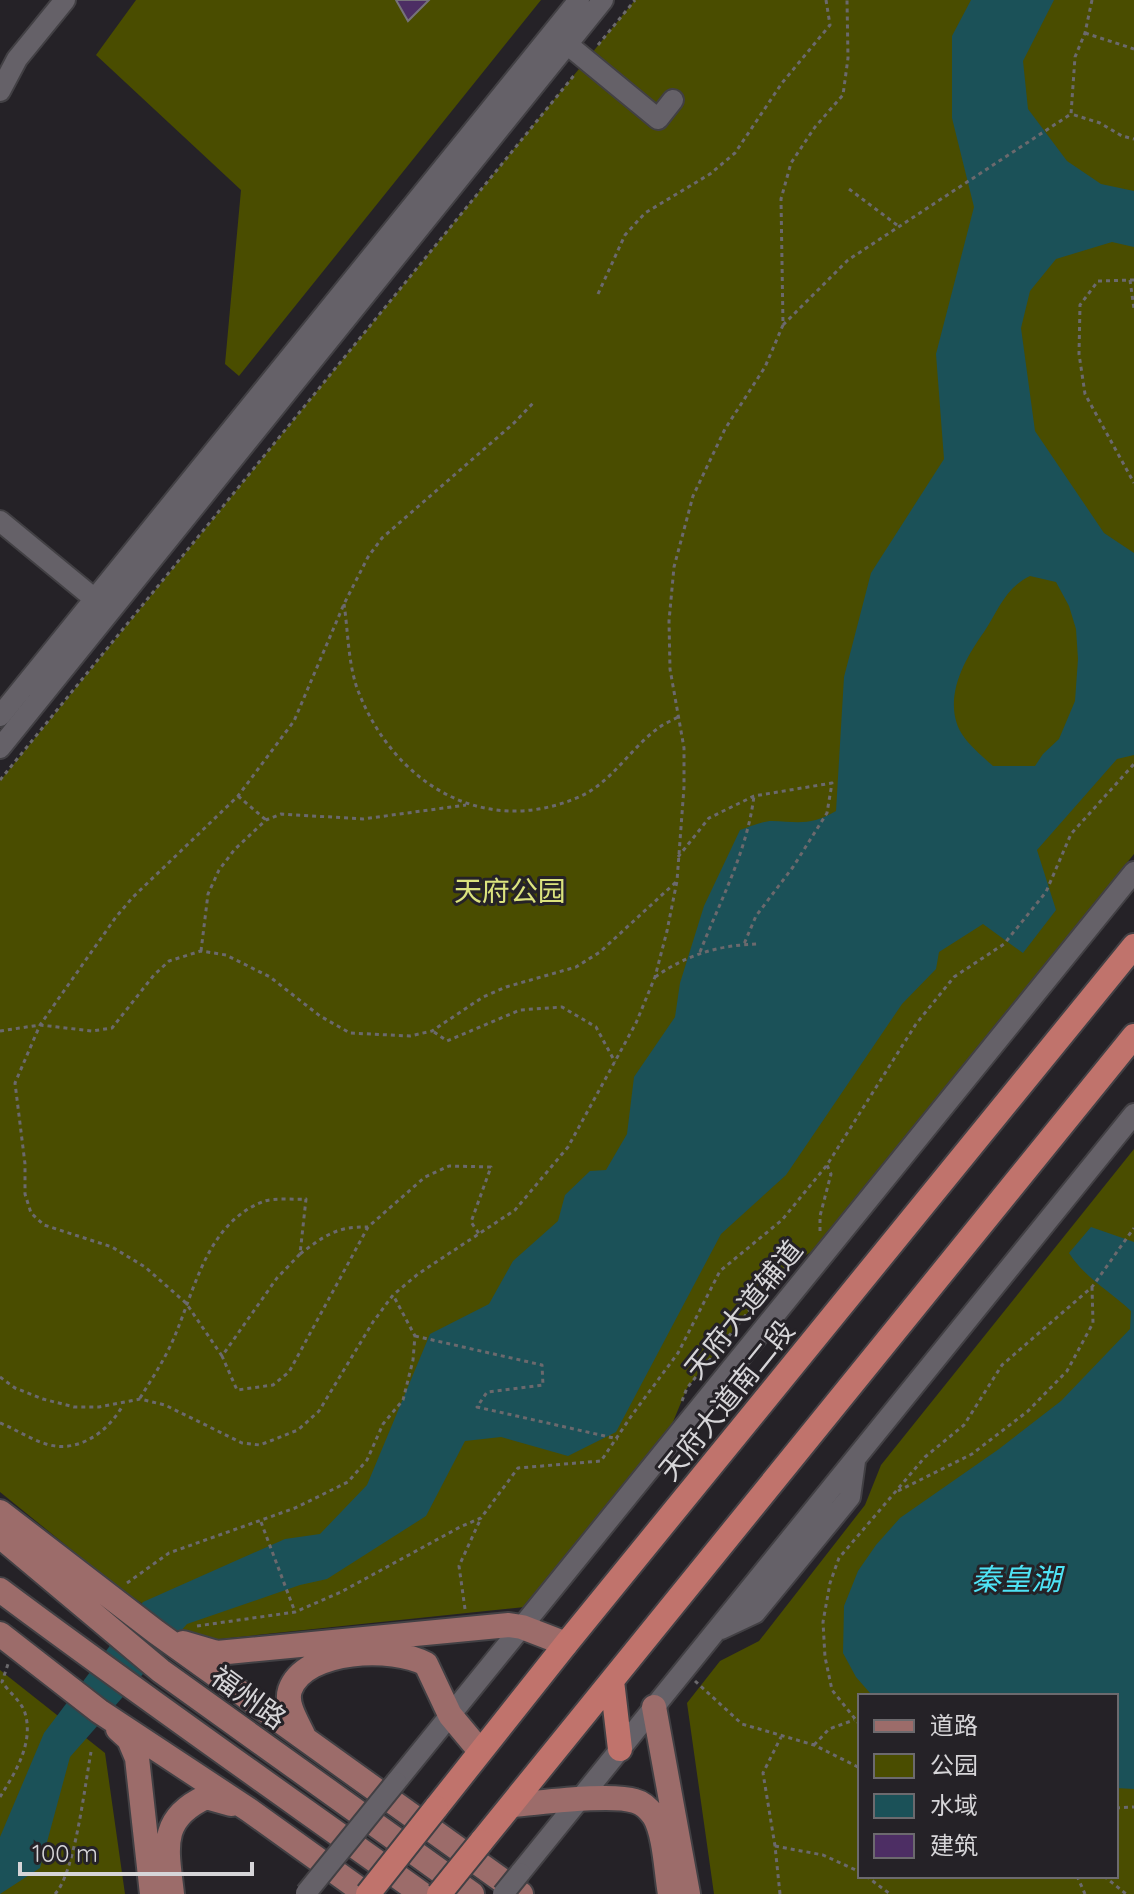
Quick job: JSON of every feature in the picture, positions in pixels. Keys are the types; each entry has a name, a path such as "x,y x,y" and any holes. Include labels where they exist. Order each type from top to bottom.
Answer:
{"highway":[{"name":"天府大道南二段","path":"367,1894 566,1644 1134,946"},
{"path":"439,1894 1134,1036"},
{"path":"612,1681 620,1749"}],"main road":[{"path":"0,1512 156,1632 307,1742 520,1884"},
{"name":"福州路","path":"0,1536 161,1671 472,1894"},
{"name":"福州路","path":"0,1590 141,1696 422,1894"},
{"path":"156,1632 197,1649 217,1653 509,1625 566,1644"},
{"path":"7,1641 99,1711 249,1810 367,1894"},
{"path":"307,1742 291,1711 290,1691 301,1675 317,1663 339,1656 395,1654 426,1664 450,1715 480,1751"},
{"path":"654,1707 688,1894"},
{"path":"99,1711 129,1739 137,1758 152,1894"},
{"path":"172,1894 167,1845 173,1821 187,1806 206,1797 249,1810"},
{"path":"512,1805 632,1800 644,1805 659,1828 670,1894"}],"street":[{"path":"0,91 17,59 65,0"},
{"path":"0,716 579,0"},
{"path":"0,748 603,0"},
{"path":"567,44 658,119 673,100"},
{"path":"0,521 110,613"},
{"name":"天府大道辅道","path":"305,1893 1134,872"},
{"path":"503,1894 520,1884 578,1801 1134,1114"}],"path":[{"path":"0,780 635,0"},
{"path":"598,294 625,235 645,213 710,174 735,153 782,83 830,25 826,0"},
{"path":"783,325 781,199 791,163 815,127 843,95 848,58 847,0"},
{"path":"0,1377 15,1388 74,1407 123,1404 140,1399 165,1405 242,1443 260,1445 298,1430 319,1411 393,1295 418,1274 515,1210 568,1147 636,1023 655,977 677,881 684,748 670,669 669,621 674,567 693,496 725,429 765,367 783,325 848,260 1071,114 1075,57 1085,33 1092,0"},
{"path":"1085,33 1134,49"},
{"path":"1071,114 1134,139"},
{"path":"849,189 898,226"},
{"path":"1134,309 1132,280 1098,281 1080,305 1079,354 1085,394 1134,483"},
{"path":"480,1235 471,1222 491,1167 449,1166 425,1177 368,1227 289,1372 273,1385 237,1390 222,1356 186,1303 145,1267 78,1235 44,1225 31,1213 25,1194 25,1164 15,1083 40,1025 133,897 238,796 294,721 344,604 368,557 382,538 535,401"},
{"path":"344,604 355,683 367,713 383,740 407,766 438,791 466,805 506,812 544,810 583,796 618,768 657,728 678,717"},
{"path":"466,1613 459,1566 481,1518 518,1468 601,1461 678,1353 720,1271 782,1220 827,1165 916,1024 954,977 1004,944 1046,892 1071,834 1134,764"},
{"path":"1129,769 1134,773"},
{"path":"678,857 709,818 754,796 832,783 827,813 793,867 756,916 744,944"},
{"path":"238,796 266,820"},
{"path":"700,952 741,855 751,821 754,796"},
{"path":"201,951 208,894 219,870 235,849 266,820 281,814 363,819 466,805"},
{"path":"0,1031 40,1025 92,1031 112,1028 169,961 201,951 226,955 270,977 320,1016 350,1033 410,1036 432,1031 483,997 506,987 576,967 600,952 677,881"},
{"path":"655,977 677,962 700,952 759,944"},
{"path":"432,1031 447,1041 520,1010 562,1007 596,1027 615,1062"},
{"path":"820,1231 820,1216 831,1174 827,1165"},
{"path":"140,1399 171,1344 203,1262 239,1216 264,1201 306,1199 300,1254"},
{"path":"222,1356 277,1278 300,1254 325,1235 346,1226 368,1227"},
{"path":"858,1723 832,1690 825,1657 823,1622 830,1583 839,1558 925,1457 964,1425 1002,1365 1092,1287 1133,1229"},
{"path":"677,1411 687,1388 782,1270 795,1262"},
{"path":"896,1493 972,1454 1028,1411 1067,1371 1093,1323 1092,1287"},
{"path":"120,1589 169,1553 261,1522 348,1482 367,1460 383,1424 403,1400 413,1360 415,1336 393,1295"},
{"path":"415,1336 542,1365 543,1385 487,1392 477,1407 618,1439"},
{"path":"0,1423 47,1444 70,1446 97,1435 114,1421 123,1404"},
{"path":"193,1626 295,1612 341,1592 481,1518"},
{"path":"261,1522 295,1612"},
{"path":"832,1552 839,1558"},
{"path":"0,1797 18,1768 26,1740 25,1712 2,1682 7,1641"},
{"path":"695,1681 742,1724 814,1745 858,1767"},
{"path":"814,1745 829,1729 854,1720"},
{"path":"780,1894 763,1773 781,1737"},
{"path":"55,1894 62,1887 70,1862 91,1752"},
{"path":"775,1846 823,1855 858,1871"},
{"path":"869,1878 890,1894"},
{"path":"1106,1878 1126,1894"}],"green space":[{"path":"136,0 541,0 239,376 225,364 241,190 96,55"},
{"name":"天府公园","path":"635,0 1134,0 1134,854 819,1247 782,1270 687,1388 668,1434 525,1607 200,1641 120,1589 0,1492 0,781"},
{"path":"1134,1149 1134,1894 714,1894 687,1703 720,1661 759,1641 865,1505 881,1465"},
{"path":"0,1670 105,1753 125,1894 0,1894"}],"water":[{"path":"971,0 1054,0 1023,61 1028,109 1067,161 1101,184 1134,191 1134,247 1112,242 1056,259 1030,291 1021,328 1035,431 1104,533 1134,553 1134,755 1117,759 1037,850 1056,910 1023,953 983,924 939,952 936,969 902,1004 786,1175 721,1234 616,1432 568,1456 501,1437 465,1441 426,1516 327,1579 300,1585 187,1624 70,1757 40,1868 0,1894 0,1837 44,1733 143,1602 285,1539 320,1534 367,1485 430,1334 489,1304 513,1261 558,1221 565,1195 590,1171 606,1170 627,1134 634,1077 675,1017 680,983 704,906 740,830 768,821 812,821 836,811 844,677 871,573 944,459 936,354 974,207 952,118 952,36","holes":["1030,576 1056,582 1069,606 1076,629 1078,659 1075,701 1059,739 1035,766 993,766 959,730 954,700 960,675 971,652 1014,587"]},
{"name":"秦皇湖","path":"1091,1227 1134,1242 1134,1789 1118,1788 1118,1694 874,1694 856,1677 843,1653 844,1606 858,1571 876,1545 900,1518 1061,1401 1130,1329 1131,1311 1090,1277 1069,1253"}],"building":[{"path":"396,0 429,0 408,21"}]}
